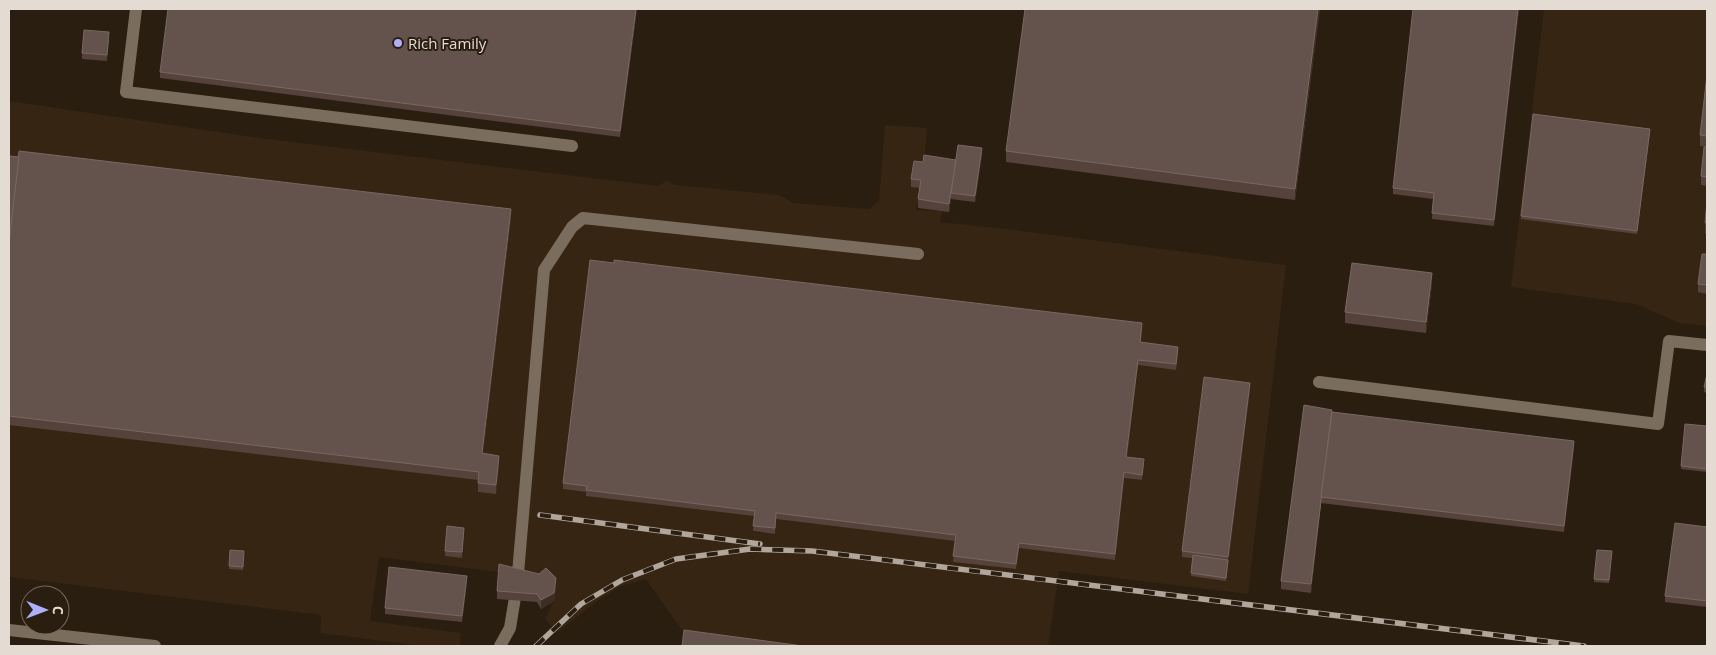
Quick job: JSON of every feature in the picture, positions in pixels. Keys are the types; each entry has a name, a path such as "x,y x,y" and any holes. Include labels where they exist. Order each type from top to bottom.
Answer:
{"lane":[{"path":"136,9 126,92 572,146"},
{"path":"500,646 510,628 517,585 544,270 572,227 583,218 918,254"},
{"path":"1319,382 1658,424 1669,341 1707,345"},
{"path":"9,630 156,646"}],"shaded area":[{"path":"1544,9 1707,9 1707,326 1679,323 1636,304 1511,287"},
{"path":"9,101 267,139 659,186 667,180 675,185 779,195 793,203 869,209 879,201 885,125 927,128 923,171 912,187 921,188 916,210 942,211 940,222 1286,265 1248,594 1059,571 1048,646 682,646 684,633 646,579 621,586 597,601 558,632 545,619 554,601 499,572 379,557 370,621 461,633 460,646 422,646 320,633 321,615 9,577","holes":["1142,329 1140,348 1176,370 1138,365 1126,463 1144,465 1142,480 1124,478 1114,560 1019,548 1016,569 954,562 956,541 776,519 774,534 753,532 755,516 563,489"]}],"building":[{"name":"Rich Family","path":"168,9 636,9 620,131 160,72"},
{"path":"1025,9 1318,9 1295,189 1006,151"},
{"path":"1413,9 1518,9 1494,220 1432,213 1434,193 1393,188"},
{"path":"84,30 109,32 107,55 82,53"},
{"path":"1707,75 1707,136 1700,135"},
{"path":"1533,114 1650,129 1637,231 1521,216"},
{"path":"958,145 982,148 975,196 951,193"},
{"path":"1704,147 1707,147 1707,177 1701,176"},
{"path":"19,151 511,209 482,453 499,456 496,485 478,483 479,472 9,416 9,242"},
{"path":"924,155 956,160 949,204 918,199 921,180 911,179 914,161 923,162"},
{"path":"9,156 19,157 9,242"},
{"path":"1707,202 1707,223 1705,223"},
{"path":"1702,254 1707,254 1707,285 1698,284"},
{"path":"590,260 614,263 614,260 1142,323 1140,342 1178,347 1176,364 1138,360 1126,457 1144,459 1142,475 1124,472 1115,554 1019,543 1016,564 953,556 956,535 776,513 775,528 753,526 755,511 586,490 587,486 563,483"},
{"path":"1352,263 1432,273 1426,322 1345,312"},
{"path":"1707,374 1707,387 1704,387"},
{"path":"1204,377 1250,383 1228,557 1182,551"},
{"path":"1304,405 1332,410 1311,584 1281,581"},
{"path":"1332,412 1574,441 1564,526 1321,497"},
{"path":"1685,424 1707,426 1707,469 1681,466"},
{"path":"1675,523 1707,527 1707,601 1665,596"},
{"path":"447,526 464,528 462,552 445,551"},
{"path":"230,550 244,551 243,567 229,566"},
{"path":"1597,550 1612,551 1609,580 1594,579"},
{"path":"1193,555 1228,560 1226,578 1191,573"},
{"path":"499,564 539,574 546,568 556,578 554,593 541,600 537,594 497,591"},
{"path":"389,567 467,576 462,616 385,608"},
{"path":"684,630 803,646 682,646"}],"railway":[{"path":"540,515 760,544"},
{"path":"536,646 581,604 622,580 676,559 750,549 812,551 1584,646"}],"place":[{"name":"Rich Family","path":"398,43"}]}
